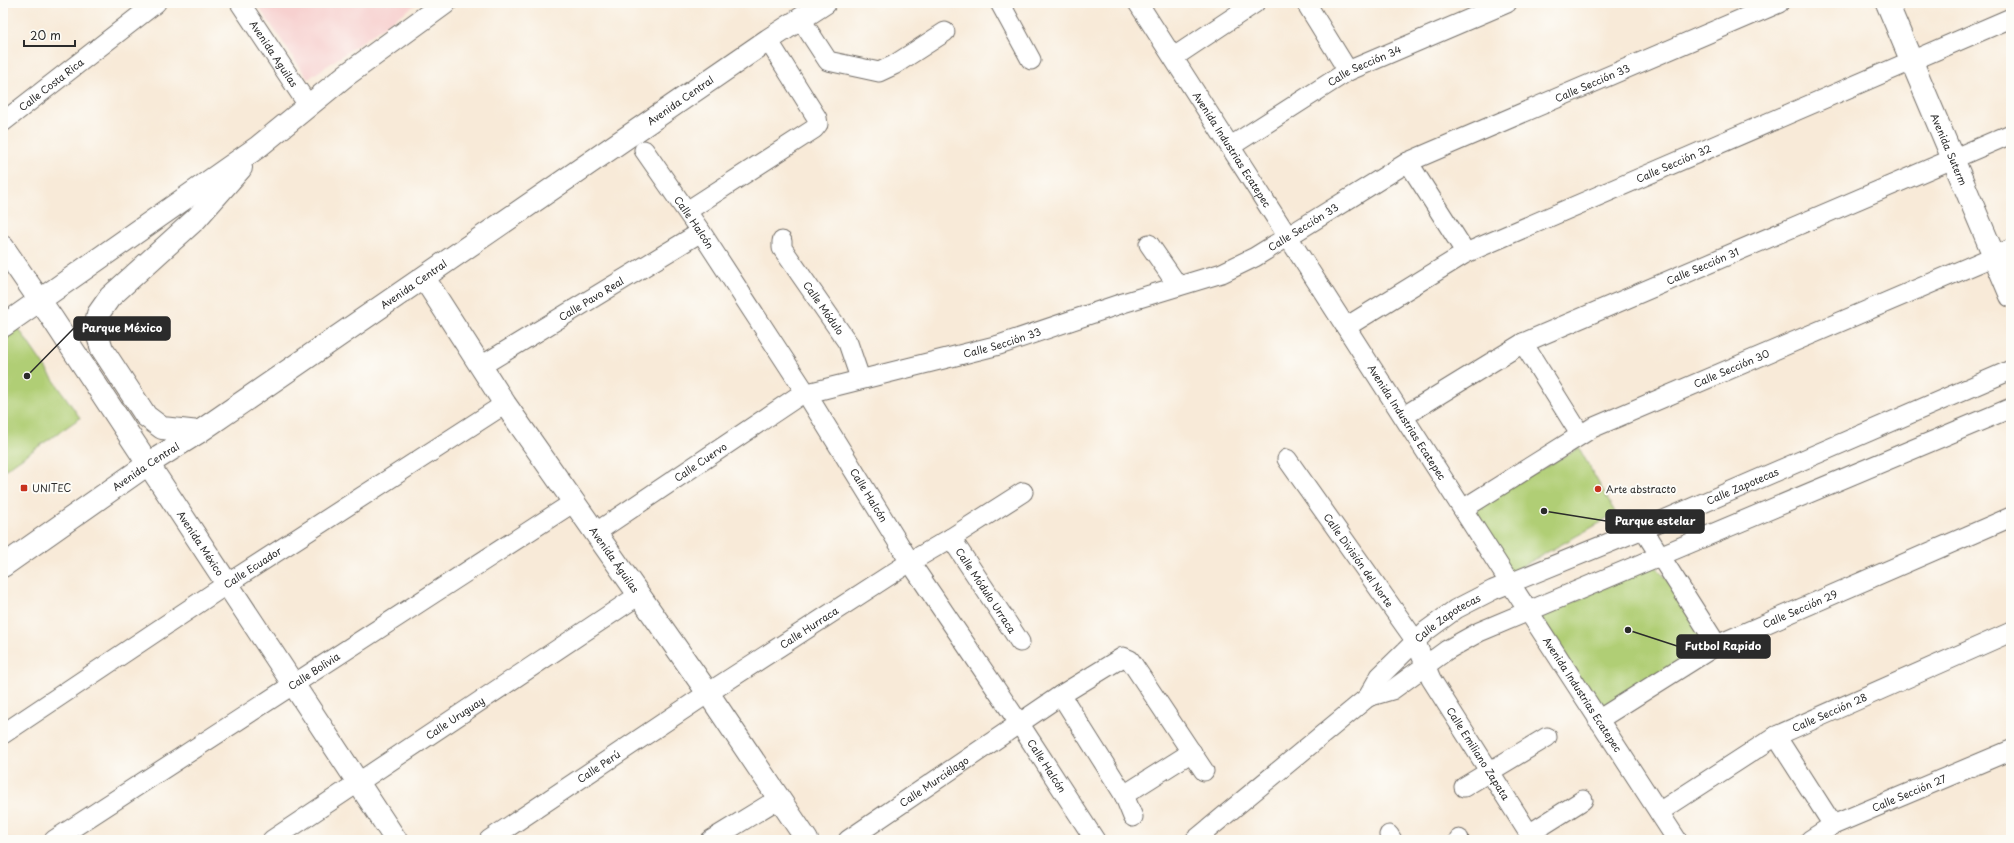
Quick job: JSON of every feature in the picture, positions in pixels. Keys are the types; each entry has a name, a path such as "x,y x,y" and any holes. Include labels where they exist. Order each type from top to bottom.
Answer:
{"main road":[{"path":"3,326 258,147 308,106 445,3"},
{"name":"Avenida Central","path":"3,566 148,464 199,432 800,18 824,3"},
{"name":"Avenida Suterm","path":"1887,3 1953,158 2002,252 2011,296"},
{"path":"199,432 162,428 146,416 102,349 97,338 95,327 96,320 103,305 110,297 196,219 258,147"},
{"name":"Avenida México","path":"3,247 40,299 396,840"},
{"name":"Avenida Águilas","path":"424,278 505,404 708,693 807,840"}],"street":[{"name":"Calle Costa Rica","path":"3,122 156,3"},
{"name":"Avenida Aguilas","path":"240,3 308,106"},
{"path":"1000,3 1032,60"},
{"name":"Avenida Industrias Ecatepec","path":"1138,3 1598,720 1677,840"},
{"path":"1174,57 1256,3"},
{"path":"1306,3 1348,71"},
{"name":"Calle Sección 34","path":"1231,146 1348,71 1507,3"},
{"name":"Calle Sección 33","path":"806,393 860,378 999,345 1235,268 1408,162 1779,3"},
{"path":"800,18 828,61 878,72 894,65 945,32"},
{"name":"Calle Sección 32","path":"1346,327 1466,253 2011,18"},
{"path":"687,211 814,129 818,124 817,118 768,40"},
{"name":"Calle Sección 31","path":"1404,416 1523,343 2011,134"},
{"name":"Calle Halcón","path":"644,150 701,232 806,393 910,562 1019,723 1095,840"},
{"path":"1408,162 1466,253"},
{"name":"Calle Pavo Real","path":"481,366 701,232"},
{"name":"Calle Módulo","path":"782,241 782,248 848,343 860,378"},
{"path":"1149,244 1178,286"},
{"name":"Calle Sección 30","path":"1463,509 1580,434 2002,252"},
{"path":"1523,343 1580,434"},
{"name":"Calle Zapotecas","path":"1195,840 1368,697 1380,676 1415,640 1447,615 1510,583 1643,529 2011,370"},
{"name":"Calle Cuervo","path":"595,533 796,398 806,393"},
{"name":"Calle Ecuador","path":"3,734 227,584 505,404"},
{"name":"Calle Zapotecas","path":"1368,697 1392,690 1468,637 1528,610 2011,408"},
{"name":"Calle División del Norte","path":"1287,459 1415,640 1425,666"},
{"name":"Calle Módulo Urraca","path":"910,562 1023,492"},
{"name":"Calle Bolivia","path":"54,840 574,502"},
{"name":"Calle Sección 29","path":"1598,720 1716,645 2011,517"},
{"path":"1643,529 1716,645"},
{"name":"Calle Módulo Urraca","path":"951,538 1020,642"},
{"name":"Calle Hurraca","path":"708,693 910,562"},
{"name":"Calle Uruguay","path":"272,840 639,595"},
{"name":"Calle Sección 28","path":"1659,812 1776,736 2011,632"},
{"name":"Calle Murciélago","path":"848,840 1061,694 1120,658 1128,657 1192,752"},
{"name":"Calle Emiliano Zapata","path":"1425,666 1431,679 1531,837"},
{"name":"Calle Perú","path":"489,840 708,693"},
{"path":"1061,694 1124,795 1133,818"},
{"path":"1464,787 1547,736"},
{"path":"1776,736 1833,825"},
{"name":"Calle Sección 27","path":"1810,840 1833,825 2011,750"},
{"path":"1124,795 1192,752 1204,770"},
{"path":"711,840 778,798"},
{"path":"1531,837 1583,800"}],"shaded area":[{"path":"256,3 418,3 308,79"}],"green space":[{"path":"16,325 80,418 3,471 3,334"},
{"path":"1579,448 1616,514 1510,573 1472,507"},
{"path":"1655,565 1717,641 1598,710 1540,617"}],"place":[{"name":"Parque México","path":"27,376"},
{"name":"UNITEC","path":"24,488"},
{"name":"Arte abstracto","path":"1598,489"},
{"name":"Parque estelar","path":"1544,511"},
{"name":"Futbol Rapido","path":"1628,630"}]}
